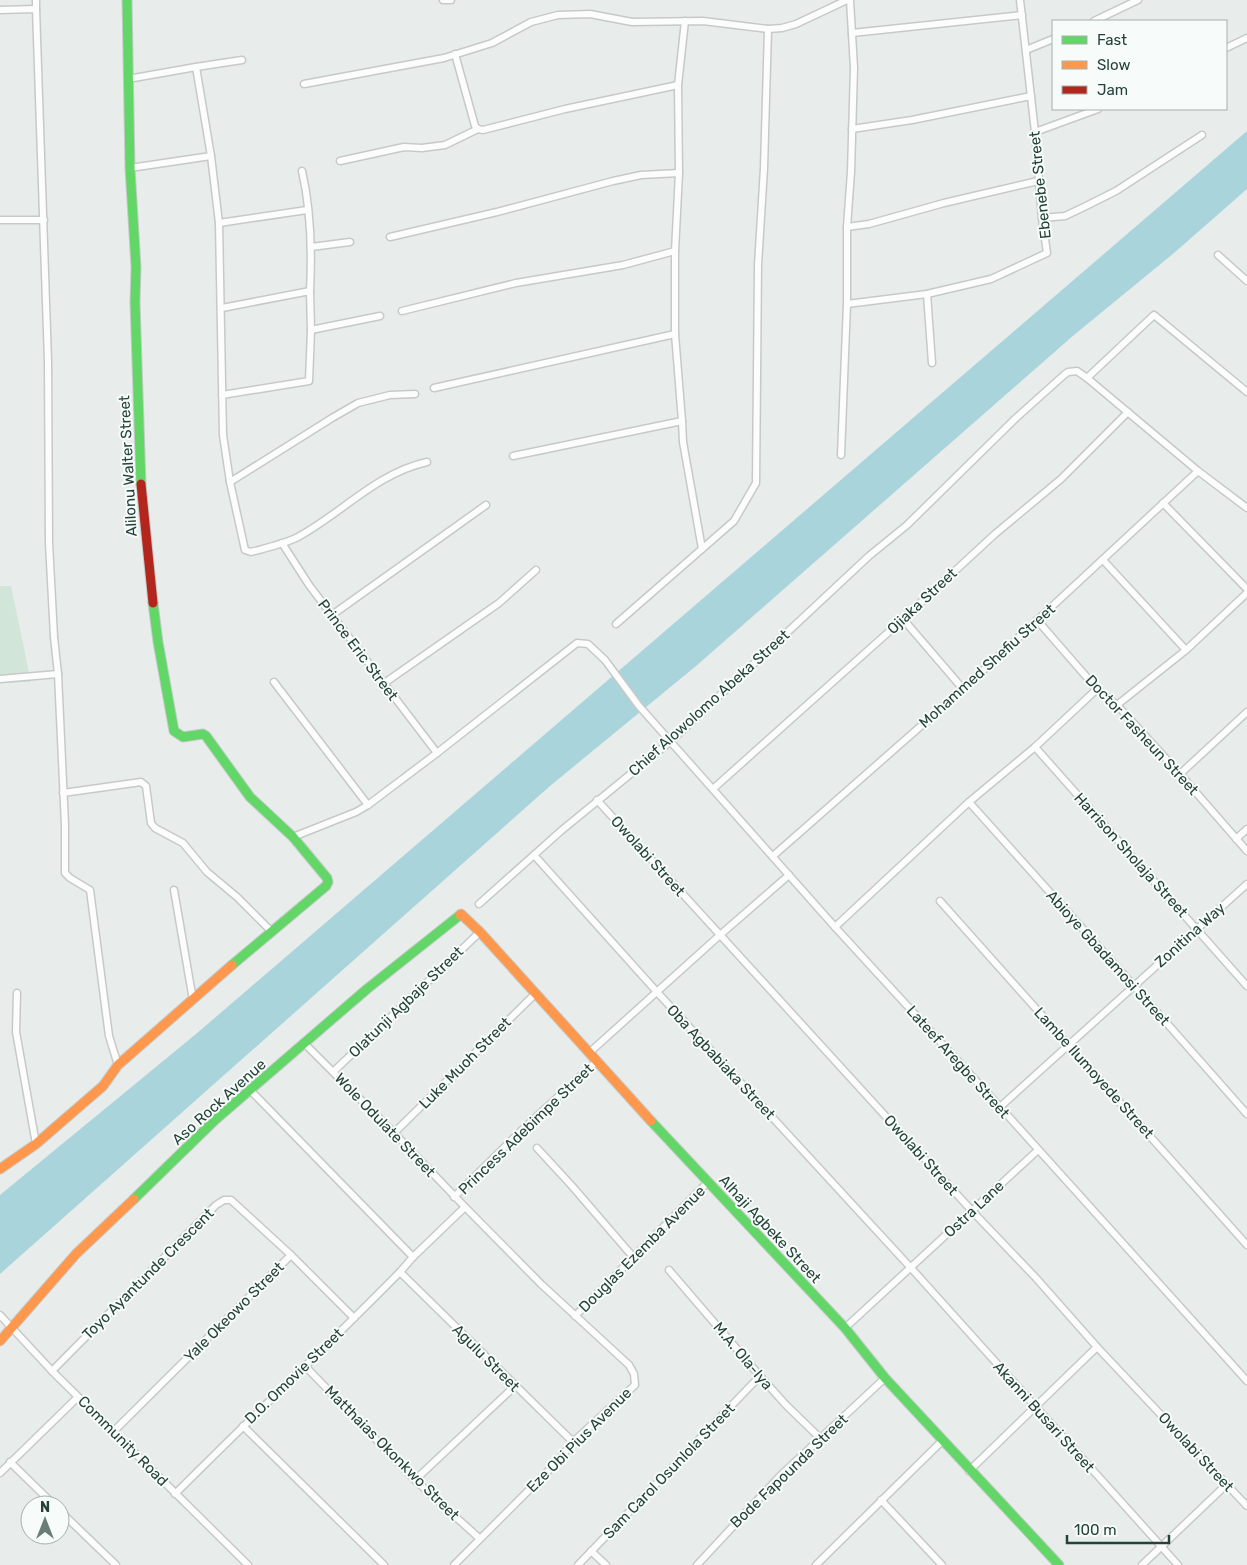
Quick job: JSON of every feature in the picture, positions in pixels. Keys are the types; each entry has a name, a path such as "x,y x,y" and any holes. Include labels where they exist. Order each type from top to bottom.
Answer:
{"street":[{"path":"36,0 48,361 49,542 58,674 66,873 70,878 90,890 108,1036 118,1065"},
{"name":"Alilonu Walter Street","path":"127,0 130,168 136,267 135,302 141,499 158,642 176,735 181,738 203,734 206,736 250,797 293,837 327,878 326,886 271,931"},
{"path":"443,0 451,0"},
{"path":"304,84 409,65 455,54 492,43 531,22 558,15 590,14 632,22 708,21 768,29 796,24 849,0 854,68 847,227 847,304 841,455"},
{"name":"Ebenebe Street","path":"847,304 927,294 991,279 1042,257 1047,253 1020,0"},
{"path":"1096,20 1138,0"},
{"path":"0,10 36,9"},
{"path":"852,33 1022,15"},
{"path":"685,21 678,85 679,174 675,334 683,442 702,549"},
{"path":"616,624 734,521 756,484 758,265 764,168 768,29"},
{"path":"1227,48 1247,38"},
{"path":"1026,50 1052,39"},
{"path":"455,54 475,126 478,129"},
{"path":"128,79 242,60"},
{"path":"196,67 211,156 219,223 223,435 230,482 244,550 251,552 297,537 368,488 409,466 427,462"},
{"path":"340,161 404,147 445,146 478,129 483,130 566,109 678,85"},
{"path":"852,129 912,120 1031,96"},
{"path":"1035,132 1095,110"},
{"path":"1042,218 1065,216 1084,208 1116,191 1202,135"},
{"path":"130,168 211,156"},
{"path":"222,395 309,381 311,247 307,210 308,197 302,171"},
{"path":"390,237 497,212 613,181 641,175 679,174"},
{"path":"847,227 869,224 944,203 1038,181"},
{"path":"219,223 307,210"},
{"path":"0,220 44,220"},
{"path":"311,247 350,242"},
{"path":"402,311 516,283 623,264 676,250"},
{"path":"1218,255 1247,281"},
{"path":"222,308 310,291"},
{"path":"927,294 932,363"},
{"path":"1247,392 1154,315 1087,378 1198,471 1247,508"},
{"path":"311,330 380,316"},
{"path":"434,388 675,334"},
{"name":"Chief Alowolomo Abeka Street","path":"479,904 597,800 638,770 671,741 868,556 907,525 1016,418 1068,372 1077,371 1087,378"},
{"path":"230,482 332,418 358,404 390,395 415,394"},
{"name":"Ojiaka Street","path":"714,788 995,534 1061,480 1128,412"},
{"path":"513,456 682,420"},
{"name":"Mohammed Shefiu Street","path":"773,856 963,689 1198,471"},
{"path":"1163,502 1247,589"},
{"path":"332,615 486,505"},
{"name":"Prince Eric Street","path":"282,543 309,585 437,753"},
{"path":"1104,560 1186,650"},
{"path":"383,684 499,603 536,570"},
{"path":"1118,705 1186,650 1247,593"},
{"path":"902,619 963,689"},
{"name":"Doctor Fasheun Street","path":"1038,620 1097,690 1118,705 1247,851"},
{"name":"Lateef Aregbe Street","path":"293,837 356,812 368,805 577,643 588,644 605,660 639,706 714,788 835,927 1247,1381"},
{"path":"0,679 58,674"},
{"path":"274,682 368,805"},
{"path":"835,927 969,802 1097,690"},
{"path":"1180,774 1247,712"},
{"name":"Harrison Sholaja Street","path":"1034,747 1247,986"},
{"path":"0,1169 36,1144 103,1086 118,1065 271,931 207,872 183,843 154,828 151,823 146,786 141,782 63,793"},
{"name":"Owolabi Street","path":"597,800 973,1212 1247,1506"},
{"name":"Abioye Gbadamosi Street","path":"969,802 1247,1114"},
{"path":"1236,839 1247,829"},
{"name":"Oba Agbabiaka Street","path":"534,855 910,1268"},
{"path":"590,1052 720,934 789,875"},
{"name":"Zonitina Way","path":"1000,1107 1247,884"},
{"path":"174,890 192,1000"},
{"name":"Lambe Ilumoyede Street","path":"940,901 1247,1245"},
{"name":"Alhaji Agbeke Street","path":"461,914 480,932 708,1182 845,1328 885,1378 1058,1565"},
{"name":"Aso Rock Avenue","path":"0,1341 76,1254 184,1152 215,1120 367,989 461,914"},
{"name":"Olatunji Agbaje Street","path":"333,1072 480,932"},
{"path":"17,993 16,1032 36,1144"},
{"name":"Luke Muoh Street","path":"394,1133 535,994"},
{"name":"Wole Odulate Street","path":"304,1043 394,1133 465,1208"},
{"name":"Princess Adebimpe Street","path":"454,1197 522,1130 597,1061"},
{"path":"251,1090 413,1257"},
{"path":"538,1148 634,1258"},
{"name":"Ostra Lane","path":"845,1328 973,1212 1038,1150"},
{"name":"Douglas Ezemba Avenue","path":"576,1316 708,1182"},
{"name":"Toyo Ayantunde Crescent","path":"52,1371 216,1205 224,1200 231,1200 291,1255"},
{"name":"D.O. Omovie Street","path":"175,1494 306,1367 413,1257 465,1208"},
{"name":"Eze Obi Pius Avenue","path":"454,1565 556,1463 573,1442 634,1384 634,1374 629,1366 465,1208"},
{"name":"Yale Okeowo Street","path":"113,1432 291,1255 354,1318"},
{"name":"Akanni Busari Street","path":"910,1268 1178,1565"},
{"name":"M.A. Ola-Iya","path":"670,1270 760,1376 820,1438"},
{"name":"Agulu Street","path":"400,1272 573,1442"},
{"name":"Community Road","path":"0,1315 52,1371 248,1565"},
{"path":"969,1470 1098,1347"},
{"name":"Matthaias Okonkwo Street","path":"306,1367 415,1480 480,1538"},
{"name":"Sam Carol Osunlola Street","path":"578,1565 760,1376"},
{"name":"Bode Fapounda Street","path":"696,1565 780,1476 885,1378"},
{"path":"415,1480 514,1386"},
{"path":"0,1473 78,1397"},
{"path":"243,1426 384,1565"},
{"path":"817,1565 942,1441"},
{"path":"10,1462 44,1495"},
{"path":"1142,1565 1162,1548 1226,1484"},
{"path":"881,1500 942,1565"},
{"path":"70,1521 116,1565"},
{"path":"592,1551 606,1565"}],"green space":[{"path":"0,586 11,586 31,682 0,683"}],"water":[{"path":"1247,131 1247,189 1174,253 1074,335 696,666 550,786 0,1274 0,1195 196,1034"}],"traffic: fast":[{"path":"127,0 130,168 136,267 135,302 141,484"},
{"path":"153,603 174,731 183,737 203,734 206,736 250,797 293,837 327,878 328,882 326,886 232,965"},
{"path":"134,1199 215,1120 367,989 460,915"},
{"path":"651,1121 845,1328 885,1378 1059,1565"}],"traffic: slow":[{"path":"460,915 480,932 651,1121"},
{"path":"0,1169 36,1144 103,1086 118,1065 232,965"},
{"path":"0,1341 76,1254 134,1199"}],"traffic: jam":[{"path":"141,484 153,603"}]}
